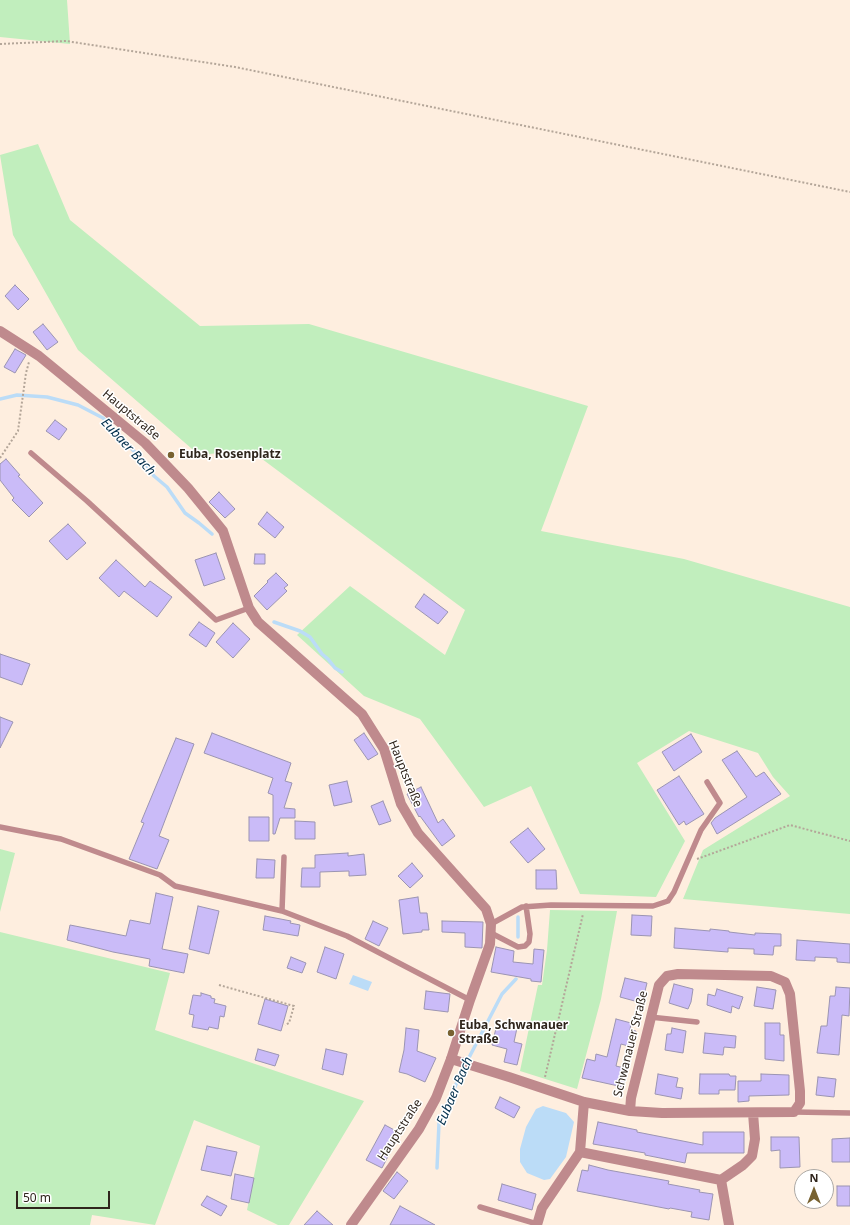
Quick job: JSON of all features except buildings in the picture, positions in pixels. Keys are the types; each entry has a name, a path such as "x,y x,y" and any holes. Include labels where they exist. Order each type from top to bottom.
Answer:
{"street":[{"name":"Hauptstraße","path":"0,331 33,352 145,443 188,488 223,531 249,608 258,622 362,714 384,749 401,804 418,833 486,909 491,929 490,944 470,1000 454,1060 419,1129 351,1225"},
{"name":"Schwanauer Straße","path":"454,1060 584,1102 630,1111 662,1114 794,1112 800,1103 800,1091 790,994 785,982 771,976 678,974 667,976 659,985 650,1016 631,1098 630,1111"},
{"path":"537,1225 542,1208 580,1152 584,1102"},
{"path":"580,1152 721,1180 743,1165 752,1156 755,1139 754,1113"},
{"path":"721,1180 729,1225"}],"lane":[{"path":"31,453 93,507 216,620 249,608"},
{"path":"526,906 530,934 529,942 525,946 518,947 491,929 522,907 526,906 551,904 584,906 653,906 668,901 674,892 700,830 720,803 707,782"},
{"path":"0,827 61,840 160,875 175,886 282,911 347,936 470,1000"},
{"path":"282,911 284,857"},
{"path":"650,1016 697,1022"},
{"name":"Schwanauer Straße","path":"794,1112 850,1113"},
{"path":"480,1207 537,1225"}],"path":[{"path":"0,44 66,41 235,67 850,192"},
{"path":"0,458 18,431 26,373 33,352"},
{"path":"687,863 790,826 850,842"},
{"path":"543,1088 584,906"},
{"path":"219,985 294,1006 289,1023 285,1025"}],"green space":[{"path":"0,0 67,0 70,44 0,37"},
{"path":"38,144 70,220 200,326 309,324 588,406 541,531 684,559 850,607 850,914 683,899 703,850 790,796 773,777 758,753 689,731 637,763 685,841 656,897 580,894 531,786 484,807 420,719 364,696 297,635 350,586 445,655 465,610 250,450 199,455 78,350 13,235 0,155"},
{"path":"0,849 15,853 0,912"},
{"path":"550,910 617,911 601,999 577,1089 520,1071 538,985 542,985 547,950"},
{"path":"0,932 170,973 155,1030 364,1101 289,1225 278,1225 247,1210 260,1146 194,1120 155,1225 92,1215 90,1225 0,1225"}],"water":[{"path":"353,975 372,982 368,991 349,984"},
{"path":"543,1106 566,1113 574,1122 566,1157 550,1179 544,1180 527,1173 520,1162 520,1149 526,1127 536,1109"}],"waterway":[{"name":"Eubaer Bach","path":"0,399 17,395 47,397 78,405 103,418 144,462 154,476 167,487 185,513 212,534"},
{"path":"274,622 300,631 310,637 322,654 335,668 342,672"},
{"path":"518,917 518,937"},
{"name":"Eubaer Bach","path":"437,1168 439,1123 461,1073 502,994 516,979"}],"place":[{"name":"Euba, Rosenplatz","path":"171,455"},
{"name":"Euba, Schwanauer Straße","path":"451,1033"}]}
